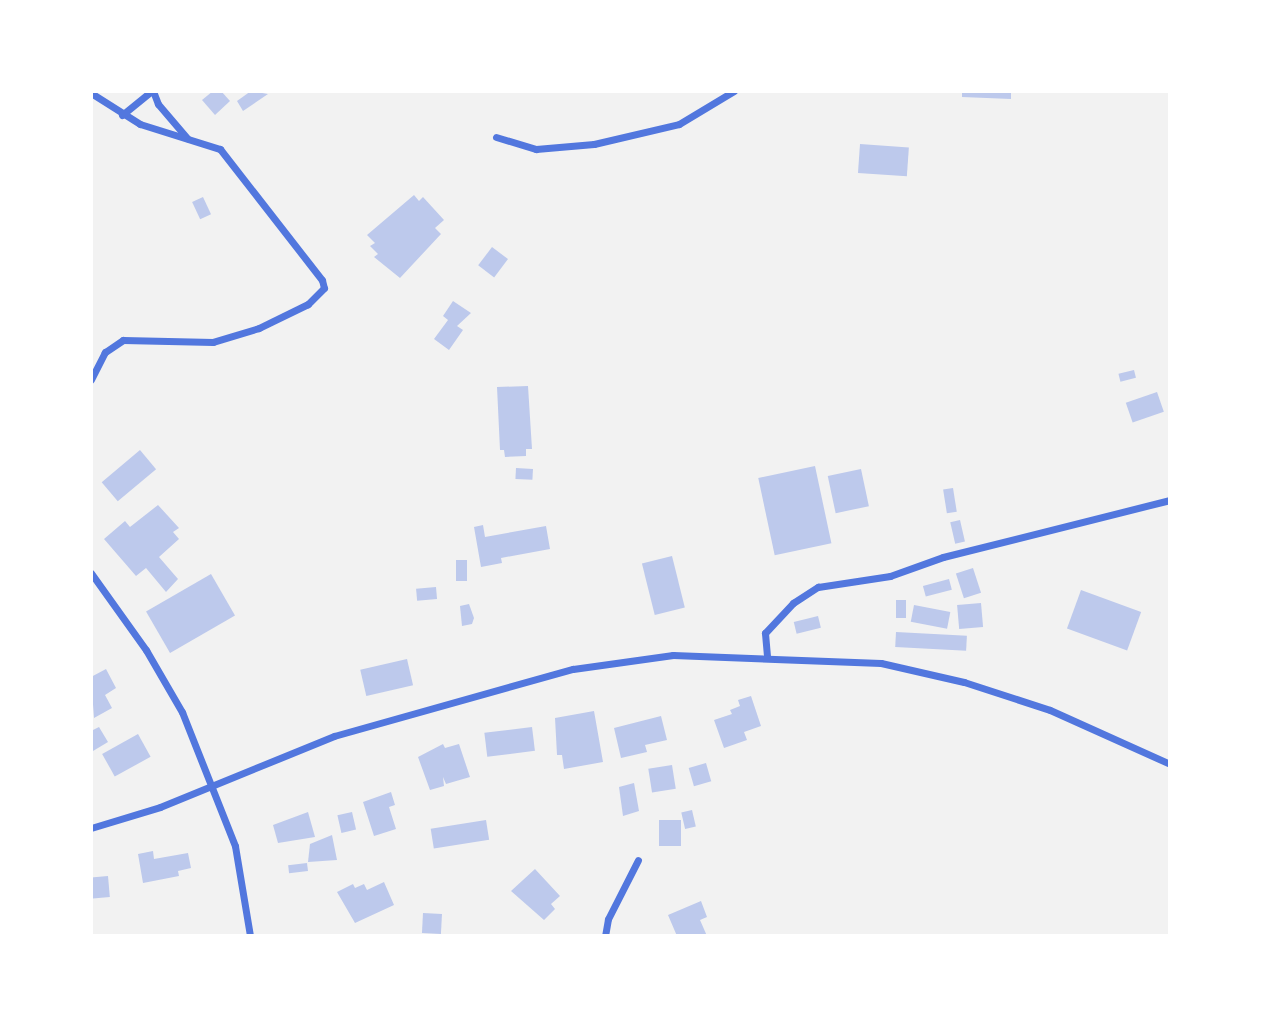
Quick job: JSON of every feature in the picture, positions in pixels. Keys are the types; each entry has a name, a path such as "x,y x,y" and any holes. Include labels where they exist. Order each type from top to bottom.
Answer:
{"street":[{"path":"122,115 153,91 187,138"},
{"path":"496,137 536,149 594,144 679,124 734,91"},
{"path":"91,93 122,115 220,149 323,280 324,288 308,304 258,328 213,342 123,340 105,352 91,380"},
{"path":"767,656 765,633 793,603 818,587 890,576 943,557 1170,500"},
{"path":"91,573 146,650 182,712 235,846 250,936"},
{"path":"91,828 160,807 334,736 573,669 673,655 767,656 881,663 964,682 1050,710 1170,764"},
{"path":"605,936 608,919 638,860"}],"building":[{"path":"213,91 221,91 230,101 215,115 202,100"},
{"path":"251,91 268,94 243,111 237,101"},
{"path":"962,91 1011,91 1011,99 962,97"},
{"path":"860,144 909,147 907,176 858,173"},
{"path":"414,195 419,201 423,197 444,220 435,228 441,234 400,278 374,257 378,254 370,246 375,243 367,235"},
{"path":"203,197 211,214 200,219 192,202"},
{"path":"492,247 508,259 494,277 478,265"},
{"path":"453,301 471,313 457,326 463,330 449,350 434,339 448,320 443,316"},
{"path":"1134,370 1136,378 1120,382 1118,374"},
{"path":"528,386 532,449 526,449 526,456 505,457 504,450 500,450 497,387"},
{"path":"1157,392 1164,412 1133,423 1126,403"},
{"path":"140,450 156,469 118,501 102,482"},
{"path":"815,466 831,543 775,555 758,478"},
{"path":"516,468 533,469 532,480 515,479"},
{"path":"861,469 869,506 836,513 828,476"},
{"path":"953,488 957,512 947,513 943,490"},
{"path":"158,505 179,528 173,532 179,539 159,557 178,579 166,592 146,568 136,576 104,539 125,521 130,527"},
{"path":"960,520 965,541 955,544 950,522"},
{"path":"483,525 485,537 546,526 550,549 501,558 502,563 481,567 474,527"},
{"path":"672,556 685,607 655,615 642,563"},
{"path":"456,560 467,560 467,581 456,581"},
{"path":"973,568 981,593 964,598 956,574"},
{"path":"211,574 235,616 170,653 146,612"},
{"path":"949,579 952,590 926,597 923,586"},
{"path":"436,587 437,599 417,601 416,589"},
{"path":"1081,590 1141,612 1127,650 1067,629"},
{"path":"896,600 906,600 906,618 896,618"},
{"path":"981,603 983,627 959,629 957,605"},
{"path":"469,604 474,618 472,624 462,626 460,606"},
{"path":"914,605 950,612 947,629 911,622"},
{"path":"818,616 821,628 797,634 794,622"},
{"path":"896,632 967,636 966,651 895,647"},
{"path":"407,659 413,685 366,696 360,670"},
{"path":"106,669 116,688 105,695 112,708 94,718 91,677"},
{"path":"751,696 761,726 744,732 747,740 724,748 714,720 732,714 730,710 740,706 738,700"},
{"path":"594,711 603,762 564,769 562,755 557,755 555,718"},
{"path":"661,716 667,740 645,745 647,752 621,758 614,728"},
{"path":"99,727 108,742 93,751 91,731"},
{"path":"532,727 535,751 487,757 484,733"},
{"path":"138,734 151,757 115,777 102,754"},
{"path":"443,744 445,748 459,744 470,777 446,784 443,777 444,786 430,790 418,757"},
{"path":"706,763 711,781 694,786 689,768"},
{"path":"672,765 676,789 652,792 648,769"},
{"path":"634,783 639,811 623,816 619,787"},
{"path":"391,792 395,805 389,807 396,829 374,836 363,802"},
{"path":"692,810 696,827 685,829 681,812"},
{"path":"308,812 315,837 278,843 273,825"},
{"path":"352,812 356,830 341,833 337,815"},
{"path":"486,820 489,840 434,849 431,829"},
{"path":"659,820 681,820 681,846 659,846"},
{"path":"332,835 337,860 308,862 310,844"},
{"path":"153,851 154,859 188,853 191,868 178,871 179,876 143,883 138,854"},
{"path":"307,863 308,871 289,873 288,865"},
{"path":"535,869 560,896 551,904 555,909 544,920 511,891"},
{"path":"108,876 110,897 93,898 91,877"},
{"path":"384,882 394,905 355,923 337,892 353,884 355,888 364,884 367,890"},
{"path":"701,901 707,917 700,920 707,936 677,936 668,915"},
{"path":"423,913 442,914 441,934 422,933"}]}
